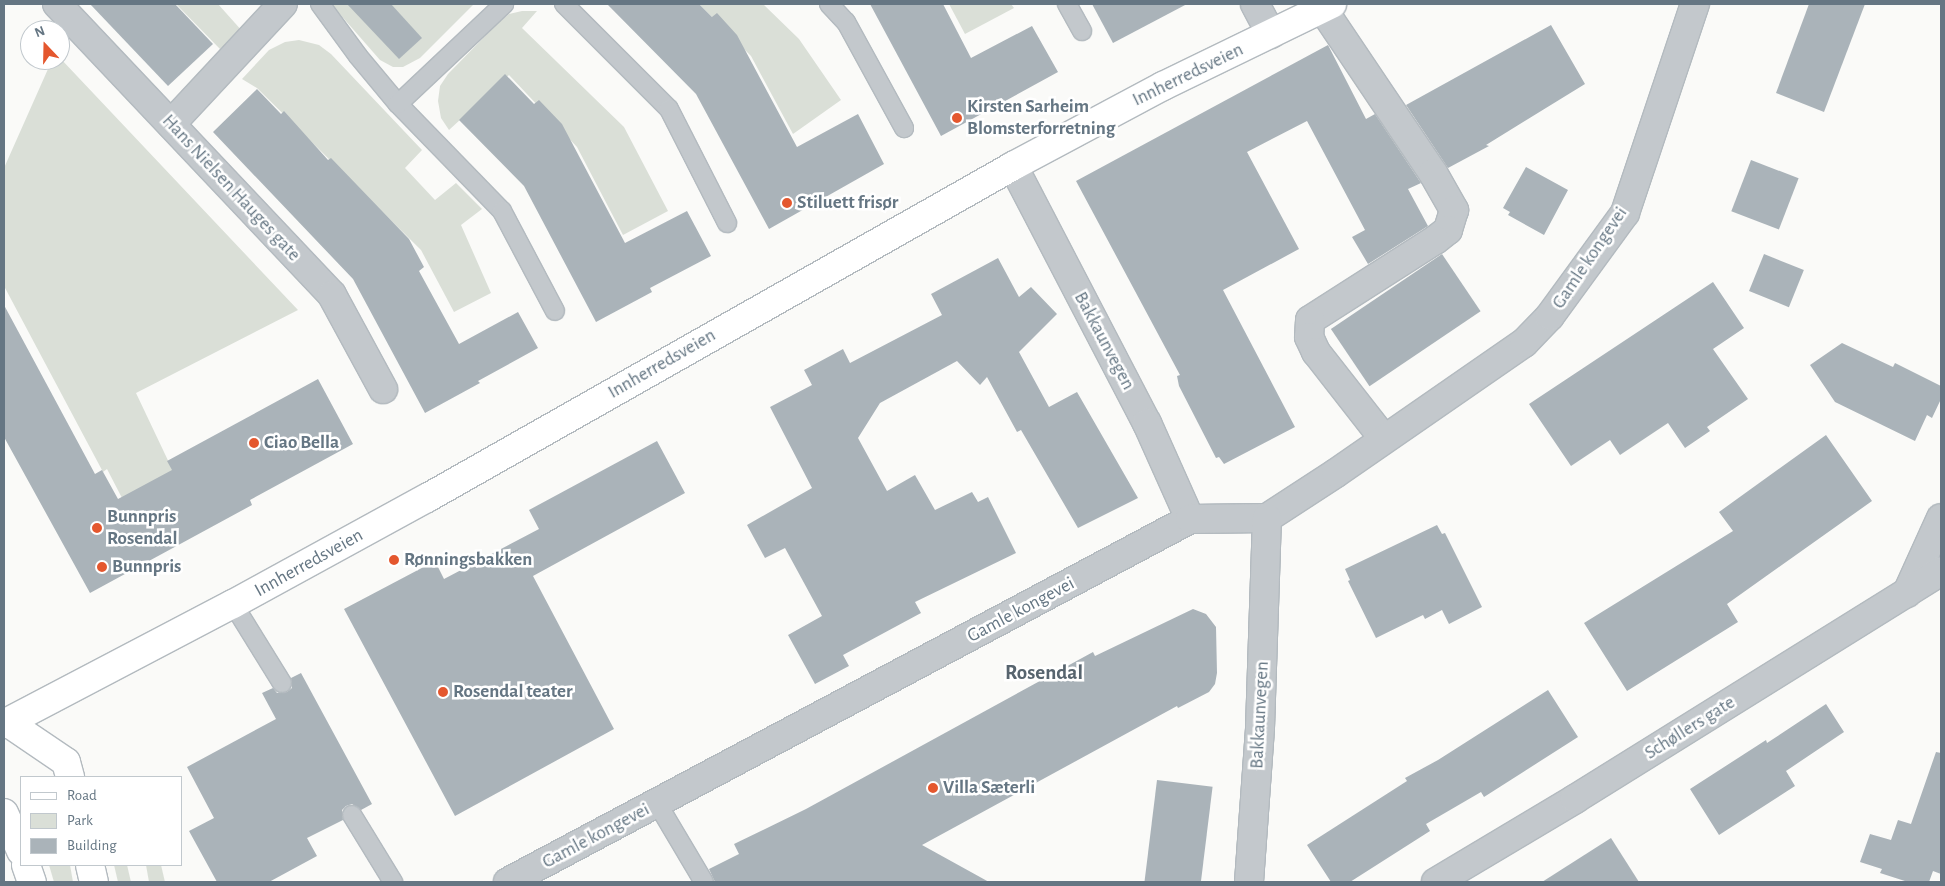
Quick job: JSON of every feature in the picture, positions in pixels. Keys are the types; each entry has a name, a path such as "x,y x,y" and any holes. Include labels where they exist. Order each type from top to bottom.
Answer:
{"main road":[{"name":"Innherredsveien","path":"4,726 427,498 1013,166 1162,86 1327,6"},
{"path":"4,726 66,762 70,776"},
{"path":"4,813 20,849"},
{"path":"26,866 32,882"},
{"path":"90,866 94,882"}],"street":[{"name":"Hans Nielsen Hauges gate","path":"57,4 332,295 383,389"},
{"path":"171,124 283,4"},
{"path":"1254,4 1270,34"},
{"name":"Gamle kongevei","path":"508,882 1190,519 1267,518 1524,343 1550,316 1625,213 1695,4"},
{"name":"Innherredsveien","path":"1327,6 1454,210 1448,230 1435,240 1310,320 1309,337 1316,352 1384,439"},
{"name":"Bakkaunvegen","path":"1013,166 1147,423 1190,519"},
{"name":"Bakkaunvegen","path":"1249,882 1260,728 1267,518"},
{"path":"1907,594 1941,518"},
{"name":"Schøllers gate","path":"1436,882 1576,799 1941,571"}],"lane":[{"path":"320,4 358,56 398,104 502,211 555,311"},
{"path":"398,104 504,4"},
{"path":"564,4 669,109 727,223"},
{"path":"829,4 846,22 904,128"},
{"path":"1068,4 1082,31"},
{"path":"233,604 282,683"},
{"name":"Gamle kongevei","path":"658,803 704,882"},
{"path":"352,814 393,882"}],"green space":[{"path":"176,4 218,4 243,32 220,49"},
{"path":"331,4 474,4 420,58 403,67 393,67 380,60"},
{"path":"699,4 763,4 799,39 841,100 793,134 751,56"},
{"path":"949,4 1011,4 1014,8 965,34"},
{"path":"522,11 537,11 522,28 624,127 668,211 623,235 577,147 509,75 449,130 441,118 438,101 440,86 448,74 497,24 509,14"},
{"path":"299,40 319,45 331,54 422,150 405,168 435,200 456,183 482,209 461,225 491,293 454,312 421,250 257,88 242,79 269,50 285,42"},
{"path":"70,69 298,310 136,393 173,471 122,498 107,469 103,472 4,286 4,168 48,70"},
{"path":"49,866 70,866 73,882 54,882"},
{"path":"114,866 127,866 131,882 118,882"},
{"path":"146,866 161,866 165,882 149,882"}],"building":[{"path":"90,4 175,4 213,44 168,86"},
{"path":"347,4 391,4 422,38 399,59"},
{"path":"607,4 699,4 712,17 717,13 737,35 797,147 858,114 884,164 769,229 696,94"},
{"path":"870,4 943,4 971,58 1032,26 1058,72 941,136"},
{"path":"1092,4 1187,4 1113,43"},
{"path":"1809,4 1865,4 1824,112 1776,93"},
{"path":"1551,25 1585,84 1486,145 1489,146 1448,168 1406,105"},
{"path":"1328,45 1366,119 1375,114 1421,183 1408,189 1428,226 1368,264 1352,237 1365,230 1307,121 1247,152 1299,249 1223,290 1295,427 1224,464 1219,457 1216,458 1179,386 1177,376 1180,375 1076,181"},
{"path":"505,74 534,104 539,100 562,124 625,243 687,211 711,256 650,288 652,292 596,322 524,186 459,120"},
{"path":"257,89 281,114 284,111 328,160 331,158 409,239 424,267 419,271 459,344 518,312 538,348 425,413 353,279 213,132"},
{"path":"1751,160 1799,178 1779,230 1731,211"},
{"path":"1526,167 1568,190 1544,235 1508,215 1510,212 1503,208"},
{"path":"1442,254 1481,311 1369,386 1331,329"},
{"path":"1764,254 1804,270 1789,307 1749,291"},
{"path":"998,258 1019,297 1031,287 1057,314 1019,352 1049,407 1077,392 1138,498 1078,528 1021,430 1017,432 987,377 980,385 957,361 880,403 858,438 887,491 915,475 935,510 972,492 978,502 988,497 1016,553 915,602 921,613 843,655 849,666 815,684 788,635 822,616 785,548 765,558 747,525 812,488 770,407 812,385 804,370 843,349 850,363 942,315 931,294"},
{"path":"1713,282 1744,328 1713,349 1748,399 1707,427 1710,431 1685,448 1668,423 1620,455 1610,440 1571,466 1529,404"},
{"path":"4,305 95,474 102,470 118,499 172,470 167,461 318,379 353,444 250,500 252,505 90,593 4,437"},
{"path":"1842,343 1893,367 1895,363 1941,386 1941,399 1932,418 1927,415 1915,441 1835,402 1810,365"},
{"path":"1826,435 1872,501 1727,604 1738,622 1627,691 1584,623 1733,531 1719,512"},
{"path":"657,441 685,493 533,576 614,729 455,816 344,609 435,561 444,579 539,529 529,510"},
{"path":"1437,525 1442,534 1445,533 1482,607 1449,624 1442,610 1425,619 1423,615 1376,638 1348,581 1350,580 1345,569"},
{"path":"1193,609 1206,614 1216,627 1217,673 1215,684 1209,692 1178,708 1177,706 922,845 989,882 715,882 709,869 739,854 734,844 806,809 1093,652 1095,656"},
{"path":"301,673 372,804 361,810 352,804 346,806 342,810 343,820 307,838 317,856 269,882 217,882 189,831 214,818 187,767 276,719 262,693 273,688 277,693 287,692 292,688 291,678"},
{"path":"1548,690 1578,737 1484,797 1481,792 1426,824 1430,831 1350,882 1331,882 1307,845 1407,781 1405,778 1438,760"},
{"path":"1826,704 1844,732 1786,771 1795,786 1719,835 1690,789 1766,740 1767,743"},
{"path":"1936,752 1941,753 1941,874 1933,871 1929,882 1908,882 1880,873 1882,869 1860,862 1870,834 1891,840 1898,820 1911,824"},
{"path":"1157,780 1213,787 1201,882 1144,882"},
{"path":"1611,838 1639,882 1542,882"}],"place":[{"name":"Kirsten Sarheim Blomsterforretning","path":"957,118"},
{"name":"Stiluett frisør","path":"787,203"},
{"name":"Ciao Bella","path":"254,443"},
{"name":"Bunnpris Rosendal","path":"97,528"},
{"name":"Rønningsbakken","path":"394,560"},
{"name":"Bunnpris","path":"102,567"},
{"name":"Rosendal teater","path":"443,692"},
{"name":"Villa Sæterli","path":"933,788"}],"district":[{"name":"Rosendal","path":"1044,673"}]}
